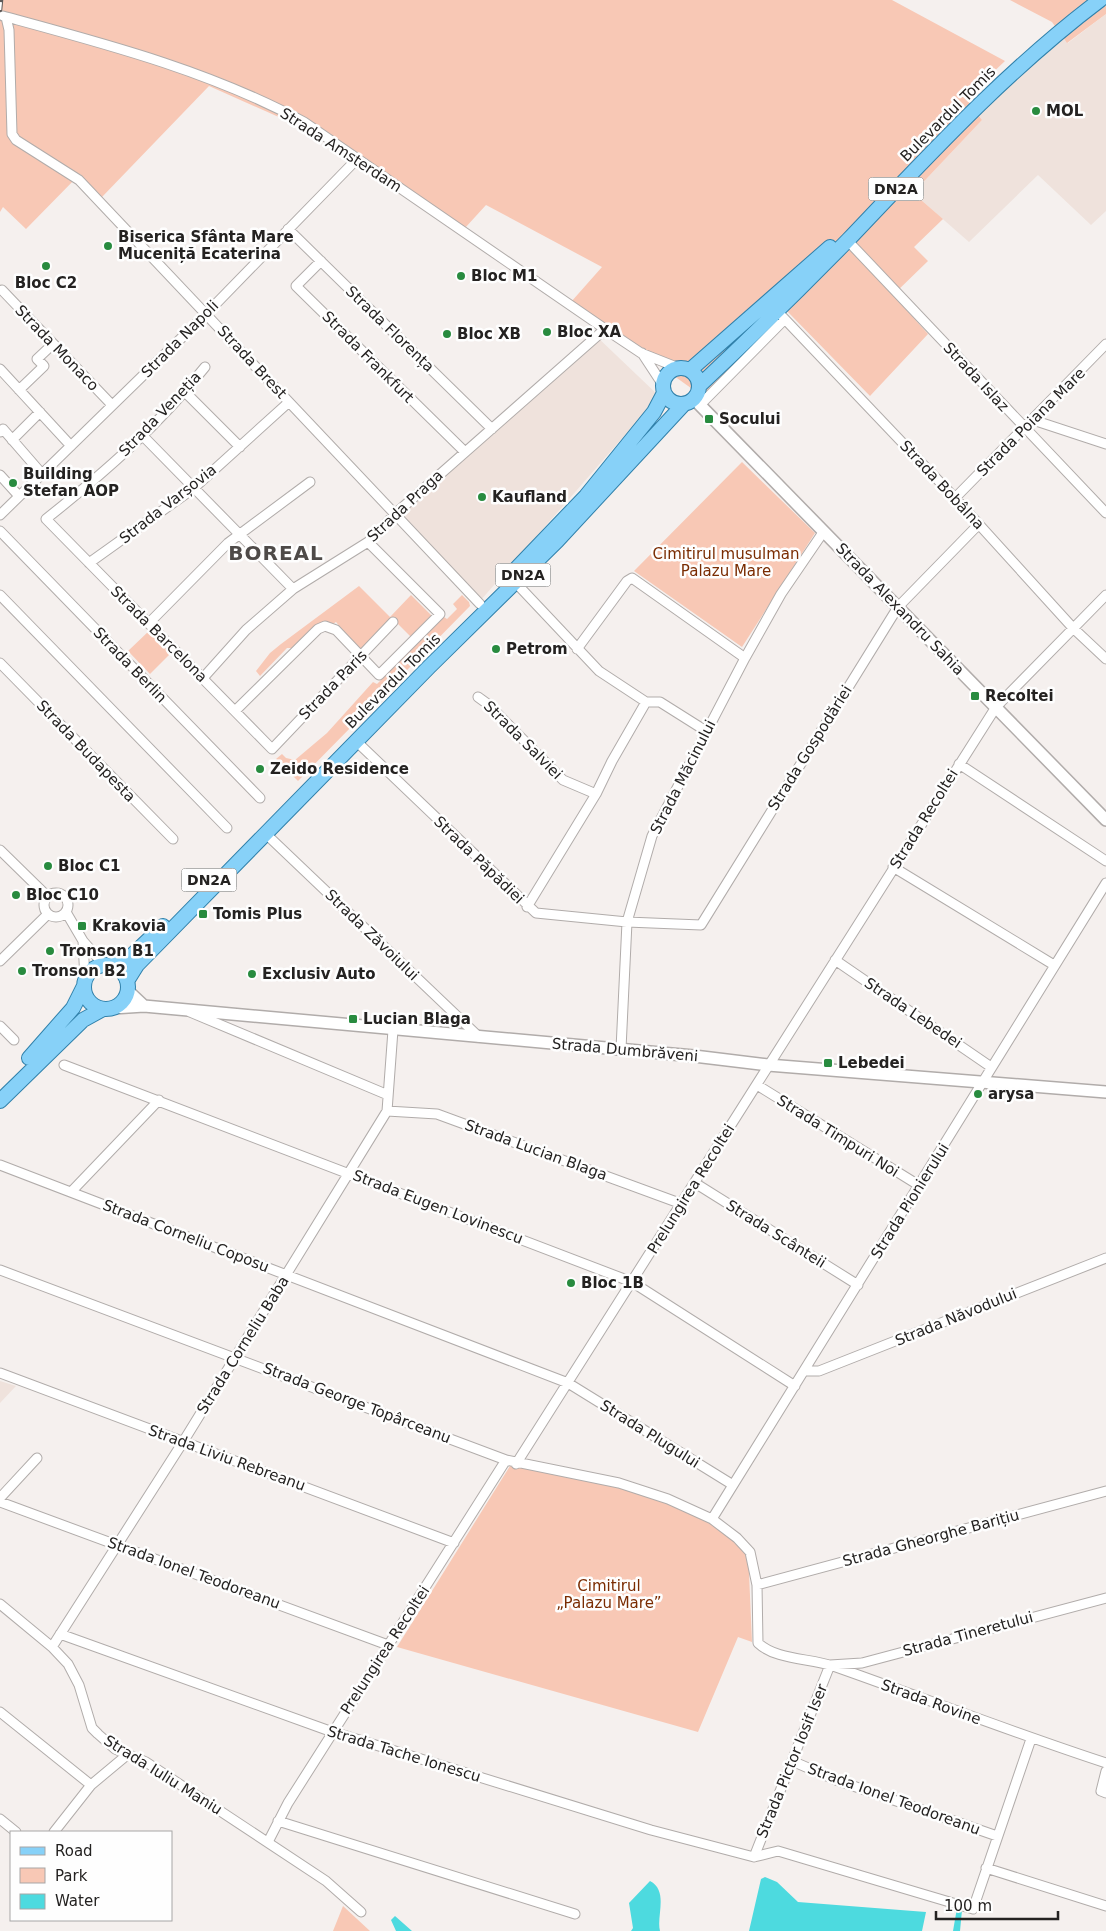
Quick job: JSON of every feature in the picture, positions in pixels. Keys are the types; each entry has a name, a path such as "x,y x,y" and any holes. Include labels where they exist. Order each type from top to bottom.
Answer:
{"main road":[{"name":"Bulevardul Tomis","path":"684,369 844,234 972,103 1026,52 1089,0"},
{"name":"Bulevardul Tomis","path":"127,985 137,965 356,741 600,496 659,428 694,398 781,316 848,240 976,108 1031,57 1100,0"},
{"path":"684,369 698,380 694,398 676,403 669,399 663,389 665,377 671,371 684,369"},
{"name":"Bulevardul Tomis","path":"107,965 128,959 158,930 586,496 654,412 663,389"},
{"path":"107,965 122,973 127,985"},
{"name":"DN2A","path":"0,1087 48,1039 73,1008 92,970 107,965"},
{"path":"85,983 89,1001 108,1008"},
{"name":"DN2A","path":"0,1101 83,1020 121,1002 127,985"}],"street":[{"name":"Strada Amsterdam","path":"3,16 161,61 265,101 304,122 605,330 641,353 684,369"},
{"name":"Strada Brest","path":"3,16 9,30 12,134 16,140 79,180 480,604"},
{"name":"Strada Napoli","path":"0,515 206,314 356,159"},
{"name":"Strada Florența","path":"288,229 492,429"},
{"name":"Strada Islaz","path":"848,240 1024,429 1106,513"},
{"name":"Strada Frankfurt","path":"321,261 296,286 465,452"},
{"name":"Strada Monaco","path":"2,290 112,405"},
{"path":"694,398 781,316"},
{"name":"Strada Bobâlna","path":"781,316 955,498 1073,628 1106,659"},
{"name":"Strada Praga","path":"203,678 246,630 293,589 368,542 395,514 605,330"},
{"path":"19,390 44,366 37,359 54,344"},
{"name":"Strada Poiana Mare","path":"955,498 1032,420 1102,354 1106,344"},
{"name":"Strada Amsterdam","path":"641,353 663,389"},
{"name":"Strada Veneția","path":"46,519 85,488 143,436 185,392 205,367"},
{"path":"0,369 71,446"},
{"path":"185,392 240,447"},
{"name":"Strada Alexandru Sahia","path":"694,398 1106,820"},
{"name":"Strada Varșovia","path":"89,563 194,488 289,402"},
{"path":"12,440 40,412"},
{"path":"1032,420 1106,444"},
{"path":"0,432 3,429 42,474"},
{"path":"143,436 293,589"},
{"path":"0,475 19,496"},
{"path":"148,623 228,543 310,482"},
{"name":"Strada Barcelona","path":"46,519 272,749"},
{"name":"Strada Gospodăriei","path":"627,922 701,925 898,607 979,524"},
{"name":"Strada Berlin","path":"0,531 260,798"},
{"name":"Strada Măcinului","path":"621,1049 627,922 652,836 706,731 781,594 824,531"},
{"path":"235,711 312,635 325,626 336,630 379,675 440,614 368,542"},
{"path":"577,649 627,581 632,578 745,658"},
{"path":"515,582 599,671 646,702 660,702 706,731"},
{"path":"0,595 227,828"},
{"name":"Strada Recoltei","path":"768,1065 996,707 1106,595"},
{"name":"Strada Paris","path":"272,749 393,622"},
{"name":"Strada Budapesta","path":"0,663 173,839"},
{"name":"Strada Salviei","path":"478,697 490,705 563,780 596,794"},
{"path":"527,906 596,794 612,761 646,702"},
{"name":"Strada Păpădiei","path":"356,741 536,913 627,922"},
{"path":"959,764 1106,860"},
{"name":"Strada Zăvoiului","path":"266,834 479,1036"},
{"path":"0,850 48,896"},
{"path":"0,865 8,857"},
{"path":"893,867 1054,966"},
{"name":"Strada Pionierului","path":"712,1519 1106,883"},
{"path":"48,914 44,905 48,896 55,893 62,894 68,901 66,912 83,940 107,965"},
{"path":"48,914 58,916 66,912"},
{"path":"0,961 48,914"},
{"path":"83,940 85,983"},
{"name":"Strada Lebedei","path":"835,960 992,1066"},
{"path":"127,985 144,1006"},
{"name":"Strada Dumbrăveni","path":"108,1008 144,1006 183,1009 393,1030 621,1049 768,1065 1106,1092"},
{"path":"183,1009 388,1095"},
{"path":"0,1026 14,1040"},
{"name":"Strada Corneliu Baba","path":"52,1647 183,1442 387,1111 393,1030"},
{"name":"Strada Eugen Lovinescu","path":"64,1065 632,1282 795,1386"},
{"name":"Prelungirea Recoltei","path":"516,1464 757,1086 768,1065"},
{"name":"Strada Timpuri Noi","path":"757,1086 920,1186"},
{"path":"70,1192 159,1100"},
{"name":"Strada Lucian Blaga","path":"387,1111 437,1114 682,1204"},
{"name":"Strada Corneliu Coposu","path":"0,1165 568,1382"},
{"name":"Strada Scânteii","path":"695,1183 858,1285"},
{"name":"Strada Năvodului","path":"804,1371 819,1371 1106,1258"},
{"name":"Strada George Topârceanu","path":"0,1270 516,1464 619,1484 668,1499 712,1519 737,1538 750,1552 757,1585 758,1642"},
{"name":"Strada Liviu Rebreanu","path":"0,1373 454,1543"},
{"name":"Strada Plugului","path":"568,1382 733,1485"},
{"path":"0,1498 37,1458"},
{"name":"Prelungirea Recoltei","path":"268,1842 278,1821 333,1732 506,1460"},
{"name":"Strada Gheorghe Barițiu","path":"757,1585 1106,1491"},
{"name":"Strada Ionel Teodoreanu","path":"0,1502 388,1645"},
{"name":"Strada Tineretului","path":"830,1665 862,1662 1106,1598"},
{"name":"Strada Iuliu Maniu","path":"0,1604 52,1647 74,1673 92,1728 115,1749 146,1762 268,1842 326,1881 361,1912"},
{"name":"Strada Tache Ionescu","path":"60,1634 333,1732 651,1830 754,1857"},
{"name":"Strada Rovine","path":"758,1642 766,1650 830,1665 1031,1739 1106,1763"},
{"name":"Strada Pictor Iosif Iser","path":"754,1857 830,1665"},
{"path":"0,1712 91,1786"},
{"path":"754,1857 778,1851 973,1909 1031,1739"},
{"path":"55,1831 91,1786 127,1755"},
{"name":"Strada Ionel Teodoreanu","path":"792,1761 836,1780 997,1836"},
{"path":"1106,1771 1101,1791 1106,1793"},
{"path":"0,1819 15,1831"},
{"path":"278,1821 575,1914"},
{"path":"986,1868 1106,1906"}],"shaded area":[{"path":"1106,14 1106,211 1091,225 1038,175 969,242 913,193 982,120 978,114 1063,38 1068,43"},
{"path":"594,334 659,396 480,601 395,509"},
{"path":"0,1381 16,1386 0,1403"}],"green space":[{"path":"0,0 892,0 1005,61 966,98 982,120 913,193 943,219 914,247 928,261 893,295 928,334 870,396 787,311 702,396 571,302 602,267 486,205 465,228 355,151 209,86 102,197 80,174 26,229 3,207 0,212"},
{"path":"1010,0 1106,0 1106,14 1067,43 1052,22"},
{"name":"Cimitirul musulman Palazu Mare","path":"742,462 815,533 742,647 634,571"},
{"path":"359,586 390,617 411,595 431,615 431,620 412,638 392,618 360,651 336,622 294,648 287,648 260,676 256,671 270,653"},
{"path":"462,595 469,602 470,606 298,781 276,759 282,754 286,758 295,760 327,733 373,682 377,684 444,617 447,619 457,609 453,604"},
{"path":"150,630 172,652 150,674 128,651"},
{"name":"Cimitirul „Palazu Mare”","path":"510,1466 606,1483 653,1496 698,1515 748,1550 752,1642 738,1637 698,1732 397,1647"},
{"path":"343,1906 370,1931 333,1931"}],"water":[{"path":"765,1877 777,1882 798,1902 926,1912 922,1931 749,1931 761,1879"},
{"path":"650,1881 656,1885 659,1891 661,1904 660,1931 631,1931 633,1928 629,1903"},
{"path":"957,1908 962,1910 960,1931 953,1931"},
{"path":"395,1916 412,1931 396,1931 391,1920"}],"railway":[{"path":"0,10 1,0"}],"place":[{"name":"MOL","path":"1036,111"},
{"name":"Biserica Sfânta Mare Muceniță Ecaterina","path":"108,246"},
{"name":"Bloc C2","path":"46,266"},
{"name":"Bloc M1","path":"461,276"},
{"name":"Bloc XA","path":"547,332"},
{"name":"Bloc XB","path":"447,334"},
{"name":"Socului","path":"709,419"},
{"name":"Building Stefan AOP","path":"13,483"},
{"name":"Kaufland","path":"482,497"},
{"name":"Petrom","path":"496,649"},
{"name":"Recoltei","path":"975,696"},
{"name":"Zeido Residence","path":"260,769"},
{"name":"Bloc C1","path":"48,866"},
{"name":"Bloc C10","path":"16,895"},
{"name":"Tomis Plus","path":"203,914"},
{"name":"Krakovia","path":"82,926"},
{"name":"Tronson B1","path":"50,951"},
{"name":"Tronson B2","path":"22,971"},
{"name":"Exclusiv Auto","path":"252,974"},
{"name":"Lucian Blaga","path":"353,1019"},
{"name":"Lebedei","path":"828,1063"},
{"name":"arysa","path":"978,1094"},
{"name":"Bloc 1B","path":"571,1283"}],"district":[{"name":"BOREAL","path":"276,553"}]}
